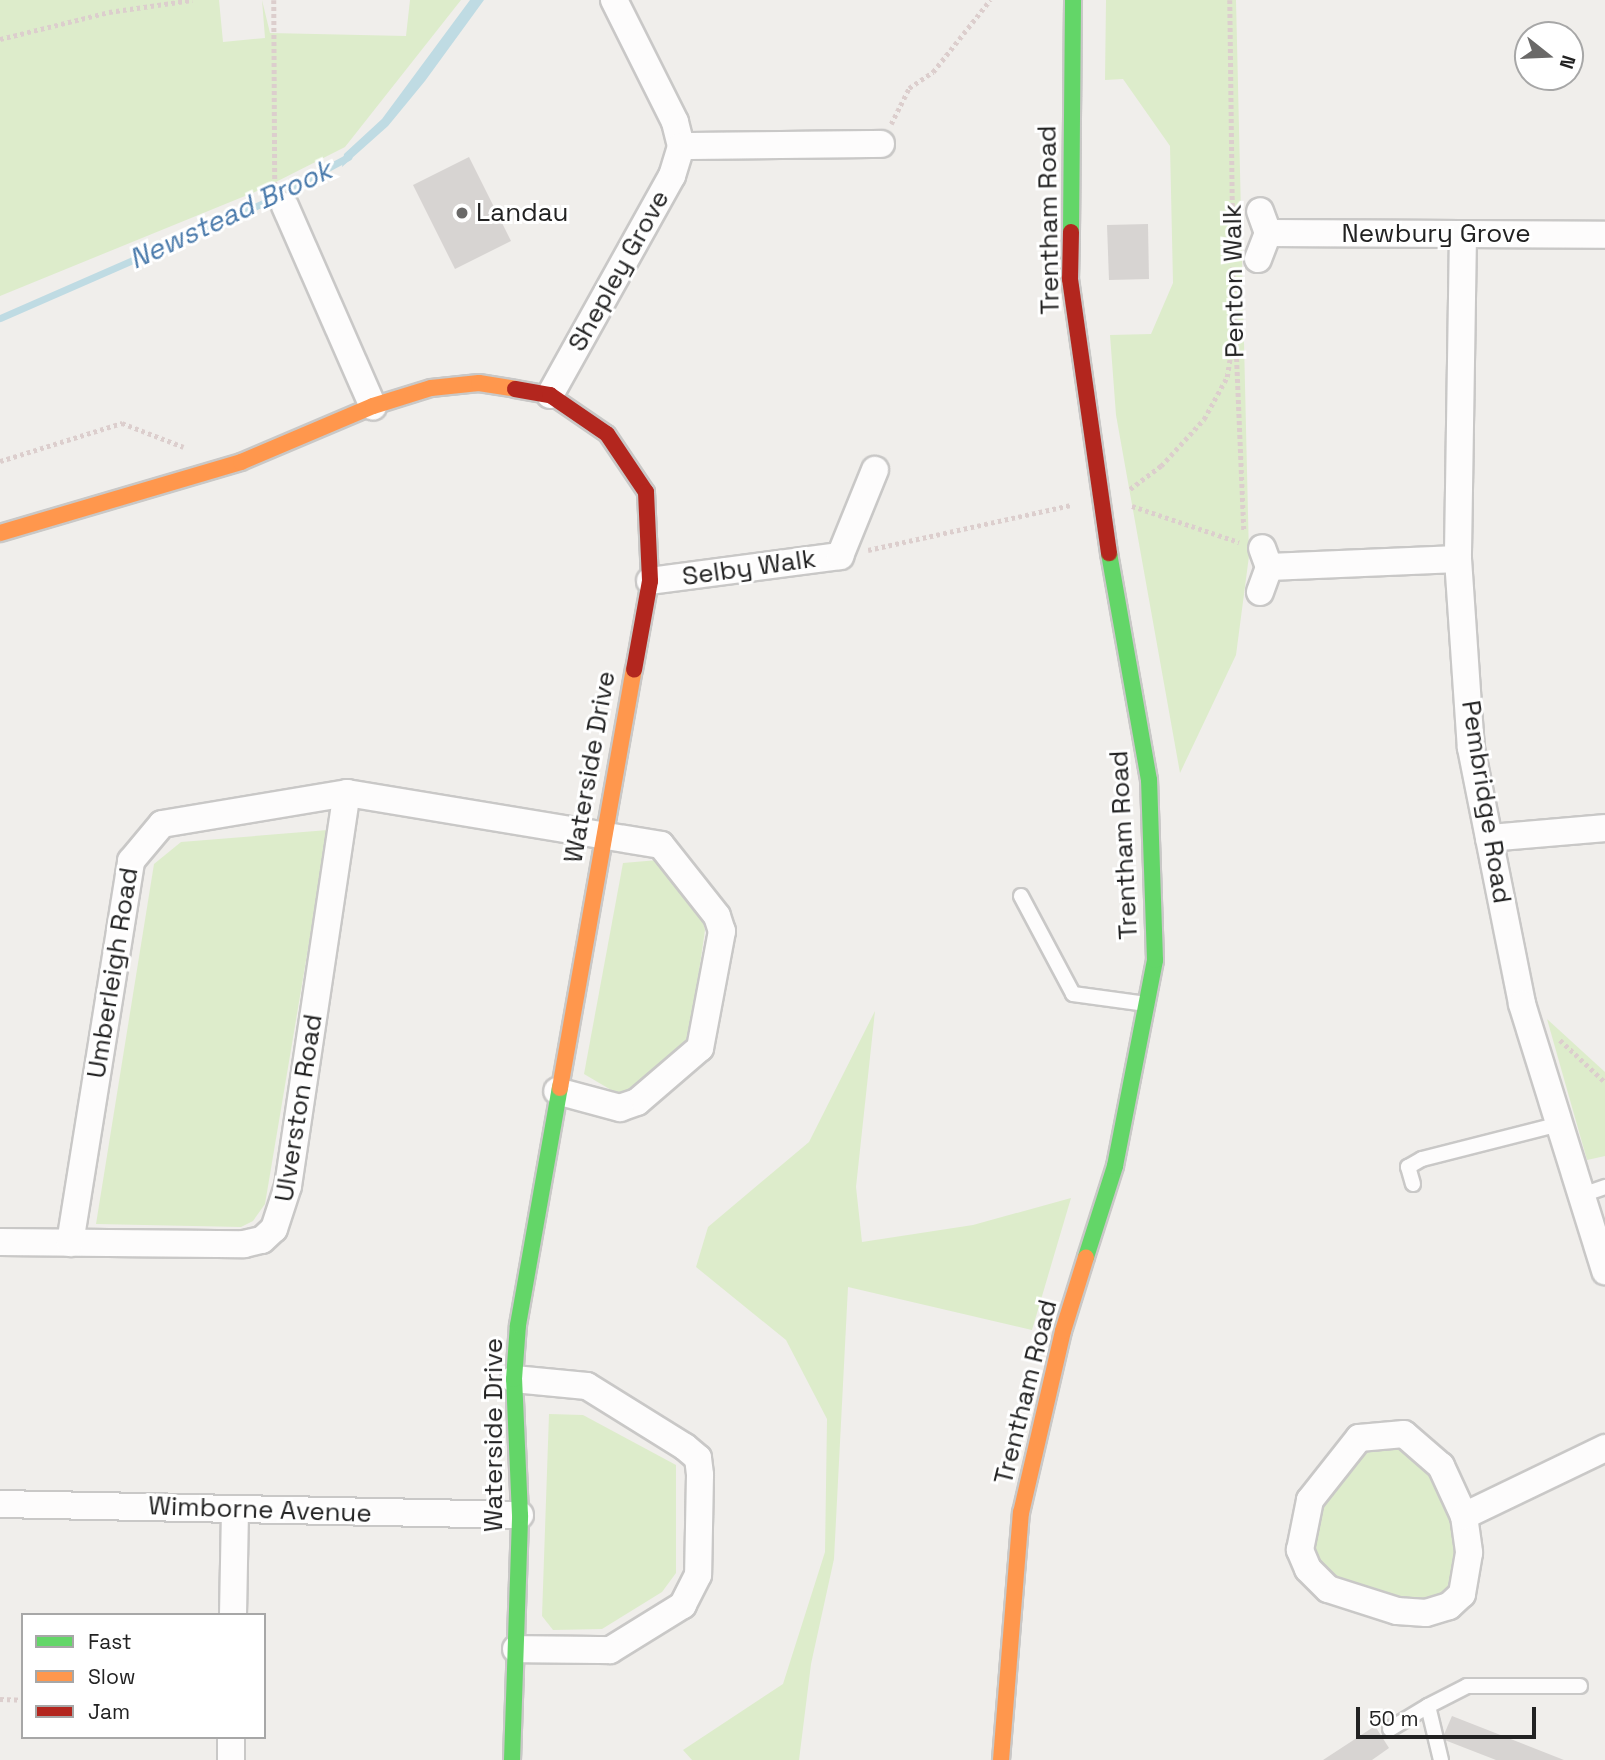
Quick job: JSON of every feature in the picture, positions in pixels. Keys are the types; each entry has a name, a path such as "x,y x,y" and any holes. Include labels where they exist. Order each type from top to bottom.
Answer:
{"street":[{"path":"614,0 675,121 681,145 881,144"},
{"name":"Trentham Road","path":"1002,1760 1021,1513 1063,1331 1115,1166 1155,960 1156,884 1149,780 1101,499 1070,279 1073,0"},
{"name":"Shepley Grove","path":"550,395 672,176 681,145"},
{"path":"279,194 373,405"},
{"name":"Newbury Grove","path":"1258,259 1264,222 1463,234 1605,235"},
{"name":"Pembridge Road","path":"1463,234 1458,559 1471,748 1522,1004 1555,1125 1605,1271"},
{"name":"Waterside Drive","path":"0,533 231,466 373,405 431,388 479,383 550,395 607,434 646,492 650,581 557,1091 514,1379 520,1515 512,1760"},
{"name":"Selby Walk","path":"650,581 840,556 875,471"},
{"path":"1260,592 1259,553 1458,559"},
{"name":"Umberleigh Road","path":"69,1243 137,848 162,824 347,793 603,832 661,845 717,916 722,931 700,1048 690,1062 620,1108 557,1091"},
{"name":"Ulverston Road","path":"0,1242 244,1244 262,1240 274,1229 288,1186 347,793"},
{"path":"1489,838 1605,828"},
{"path":"514,1379 587,1386 685,1447 698,1458 700,1475 698,1575 683,1605 610,1650 516,1649"},
{"path":"1404,1434 1441,1466 1464,1516 1469,1553 1462,1594 1449,1606 1426,1612 1397,1611 1328,1589 1308,1569 1300,1550 1310,1500 1359,1438 1404,1434"},
{"path":"1464,1516 1605,1448"},
{"name":"Wimborne Avenue","path":"0,1504 520,1515"},
{"path":"233,1613 235,1508"},
{"path":"231,1739 231,1760"}],"lane":[{"path":"1021,895 1073,994 1147,1004"},
{"path":"1413,1184 1408,1167 1422,1159 1555,1125"},
{"path":"1579,1196 1605,1187"},
{"path":"1391,1729 1467,1685 1580,1686"},
{"path":"1428,1706 1441,1760"}],"path":[{"path":"0,39 109,12 192,0"},
{"path":"274,0 279,194"},
{"path":"881,144 909,88 933,72 990,0"},
{"name":"Penton Walk","path":"1230,0 1234,326 1259,553"},
{"path":"840,556 1125,493 1161,466 1211,408 1227,377 1234,326"},
{"path":"0,461 122,423 194,452"},
{"path":"1125,493 1135,509 1259,553"},
{"path":"1522,1004 1605,1082"},
{"path":"0,1699 21,1700"}],"green space":[{"path":"0,0 219,0 223,42 265,38 262,0 270,33 406,36 410,0 461,0 345,147 262,189 0,296"},
{"path":"1106,0 1236,0 1249,556 1236,655 1180,773 1116,415 1110,335 1151,334 1173,283 1170,146 1123,79 1105,80"},
{"path":"328,830 265,1204 253,1221 241,1227 96,1224 154,864 181,842"},
{"path":"658,860 699,906 705,930 692,1020 684,1049 623,1097 584,1074 623,863"},
{"path":"875,1011 856,1187 862,1242 973,1225 1071,1198 1032,1330 848,1287 834,1559 811,1664 799,1760 692,1760 683,1750 783,1684 825,1552 827,1419 786,1340 696,1267 708,1227 809,1142"},
{"path":"1547,1019 1605,1072 1605,1156 1587,1160"},
{"path":"549,1414 583,1415 676,1465 676,1573 662,1592 602,1629 553,1630 542,1616"},
{"path":"1403,1438 1438,1469 1463,1552 1447,1602 1398,1607 1313,1568 1316,1502 1361,1442"}],"water":[{"path":"470,0 484,0 425,81 388,126 342,167 344,154 382,119"}],"building":[{"name":"Landau","path":"469,157 511,241 455,269 413,185"},
{"path":"1148,224 1149,279 1109,280 1107,225"},
{"path":"1452,1716 1564,1760 1496,1760 1442,1739"},
{"path":"1375,1726 1389,1748 1372,1760 1323,1760"}],"waterway":[{"name":"Newstead Brook","path":"0,318 263,203 348,157"}],"traffic: fast":[{"path":"1071,232 1073,0"},
{"path":"1086,1257 1115,1166 1155,960 1149,780 1109,553"},
{"path":"512,1760 520,1515 514,1379 518,1325 560,1088"}],"traffic: slow":[{"path":"0,533 241,462 373,406 431,388 479,383 515,389"},
{"path":"560,1088 634,670"},
{"path":"1001,1760 1021,1513 1063,1331 1086,1257"}],"traffic: jam":[{"path":"1071,232 1070,279 1109,553"},
{"path":"515,389 550,395 607,434 646,492 650,581 634,670"}],"place":[{"name":"Landau","path":"462,213"}]}
